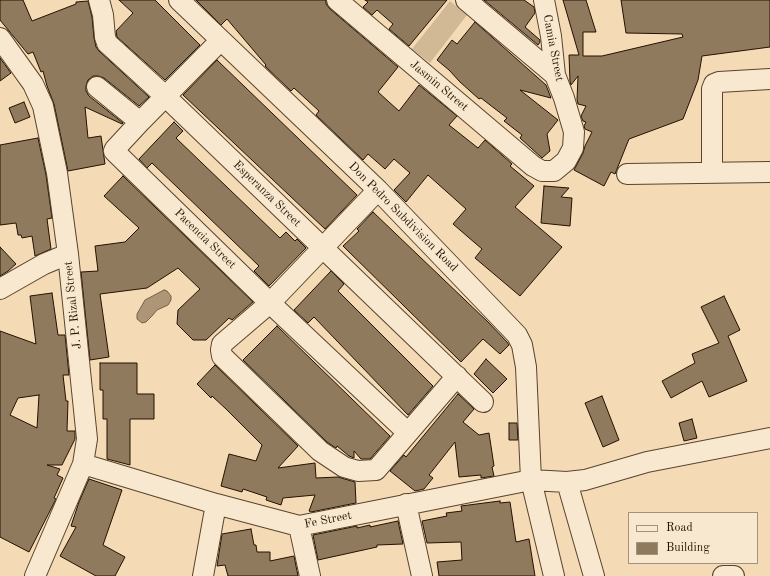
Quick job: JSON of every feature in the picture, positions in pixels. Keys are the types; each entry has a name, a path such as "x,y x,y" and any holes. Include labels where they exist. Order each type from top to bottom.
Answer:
{"street":[{"name":"Esperanza Street","path":"99,0 107,43 165,96 483,402"},
{"name":"Don Pedro Subdivision Road","path":"179,0 378,190 517,335 522,345 526,367 531,480 554,576"},
{"name":"Jasmin Street","path":"337,0 533,166 542,171"},
{"path":"466,0 555,75"},
{"name":"Camia Street","path":"542,171 554,171 566,161 572,148 574,132 564,98 555,75 551,36 544,0"},
{"name":"J. P. Rizal Street","path":"0,38 33,84 43,106 57,173 68,254 87,439 83,464 35,576"},
{"name":"Pacencia Street","path":"221,40 165,96 114,149 114,151 270,303 407,432"},
{"path":"712,173 712,89 714,84 719,82 770,79"},
{"path":"97,87 140,122"},
{"path":"626,174 770,172"},
{"path":"378,190 270,303 222,344 222,356 320,451 344,467 358,471 376,470 456,376"},
{"path":"0,289 44,264 68,254"},
{"name":"Fe Street","path":"83,464 216,504 299,526 531,480 567,482 585,480 661,459 770,438"},
{"path":"567,482 594,576"},
{"path":"203,576 216,504"},
{"path":"406,504 422,576"},
{"path":"299,526 310,576"},
{"path":"723,576 734,576"}],"shaded area":[{"path":"450,1 467,15 430,63 412,49"},
{"path":"164,290 171,296 171,300 168,305 157,310 146,322 142,323 137,319 137,314 145,300"}],"building":[{"path":"0,0 23,0 32,21 76,4 76,2 88,1 96,47 149,97 139,106 104,78 93,76 88,80 86,91 89,96 123,123 122,124 85,107 88,138 101,136 105,164 68,171 54,104 43,71 41,72 33,52 28,54 0,20"},
{"path":"119,0 155,0 200,45 165,80 117,37 116,31 133,13"},
{"path":"196,0 326,0 326,4 330,9 398,67 378,92 399,111 419,85 457,116 449,125 478,148 485,140 512,164 510,166 534,186 515,207 562,247 520,296 475,258 482,249 453,224 466,209 428,175 406,202 394,190 410,173 394,159 385,169 368,154 363,160 316,115 319,111 294,88 291,91 265,66 266,65 227,19 221,25"},
{"path":"365,0 447,0 409,46 389,29 393,24 377,10 372,15 363,7 368,2"},
{"path":"484,0 524,0 534,7 535,13 525,27 540,40 538,45"},
{"path":"563,0 586,0 596,32 583,32 583,56 602,56 683,37 682,34 626,33 621,0 770,0 770,47 702,56 698,80 683,119 629,139 615,174 611,172 604,186 574,170 592,132 585,129 584,126 586,122 583,121 581,116 586,106 578,104 577,100 578,76 571,85 570,82 569,55 579,55"},
{"path":"475,22 546,85 551,98 520,90 558,120 547,134 550,151 542,158 520,138 522,135 504,121 507,118 481,98 479,99 437,60 452,40 457,44"},
{"path":"0,58 11,73 0,81"},
{"path":"217,60 357,195 325,229 183,95"},
{"path":"24,102 30,117 15,123 9,108"},
{"path":"174,122 183,131 176,138 280,238 286,232 295,241 297,239 306,248 269,286 254,271 259,266 152,163 147,168 139,159"},
{"path":"38,138 46,175 52,218 47,219 51,249 35,256 32,236 22,238 21,235 18,235 16,223 0,225 0,145"},
{"path":"123,176 253,302 232,320 229,318 206,340 193,340 177,324 178,310 200,289 178,268 147,288 100,294 109,357 90,360 81,272 98,271 95,246 125,242 139,228 104,196"},
{"path":"544,186 569,188 561,197 572,198 570,226 541,223"},
{"path":"373,212 507,342 509,345 500,354 483,339 461,362 343,246 359,231 357,229"},
{"path":"0,247 16,264 0,276"},
{"path":"331,271 344,284 338,291 433,386 408,415 314,317 308,323 294,310"},
{"path":"52,293 58,335 65,335 69,375 63,375 66,401 68,401 67,431 75,431 75,439 62,465 47,465 60,469 57,475 63,478 54,498 56,499 29,552 0,537 0,331 36,344 30,296","holes":["39,395 37,428 10,415 18,398"]},
{"path":"724,296 740,330 728,336 747,381 709,397 702,381 671,398 662,381 695,363 692,354 719,343 701,307"},
{"path":"277,326 390,436 370,459 361,459 354,451 354,458 349,456 337,446 336,448 327,442 243,360"},
{"path":"486,359 507,379 493,393 474,374"},
{"path":"100,363 137,363 137,394 154,394 154,419 130,419 130,465 107,459 107,419 103,419 103,390 100,390"},
{"path":"215,365 298,446 278,468 315,463 316,478 338,477 355,482 356,503 311,512 309,511 315,495 283,498 281,505 266,500 267,497 243,489 242,492 221,486 229,454 256,461 262,445 226,409 212,396 211,398 197,384"},
{"path":"458,394 474,409 463,422 479,435 489,433 494,476 481,478 481,475 459,477 455,442 429,475 433,478 424,489 415,491 390,471 404,455 406,457"},
{"path":"602,396 619,440 603,447 585,403"},
{"path":"692,419 697,438 684,441 679,423"},
{"path":"509,423 517,423 518,440 509,440"},
{"path":"89,479 122,490 103,545 125,557 115,576 96,576 60,556 76,527 71,526"},
{"path":"500,501 500,503 510,502 516,542 529,539 535,576 439,576 437,562 462,560 461,542 427,543 422,521 447,516 446,513 462,511 461,506"},
{"path":"398,521 403,544 377,545 377,547 318,560 313,535 357,526 357,528 370,525 370,527"},
{"path":"251,529 257,552 270,552 270,561 294,556 298,576 228,576 225,565 217,566 222,534"}]}
